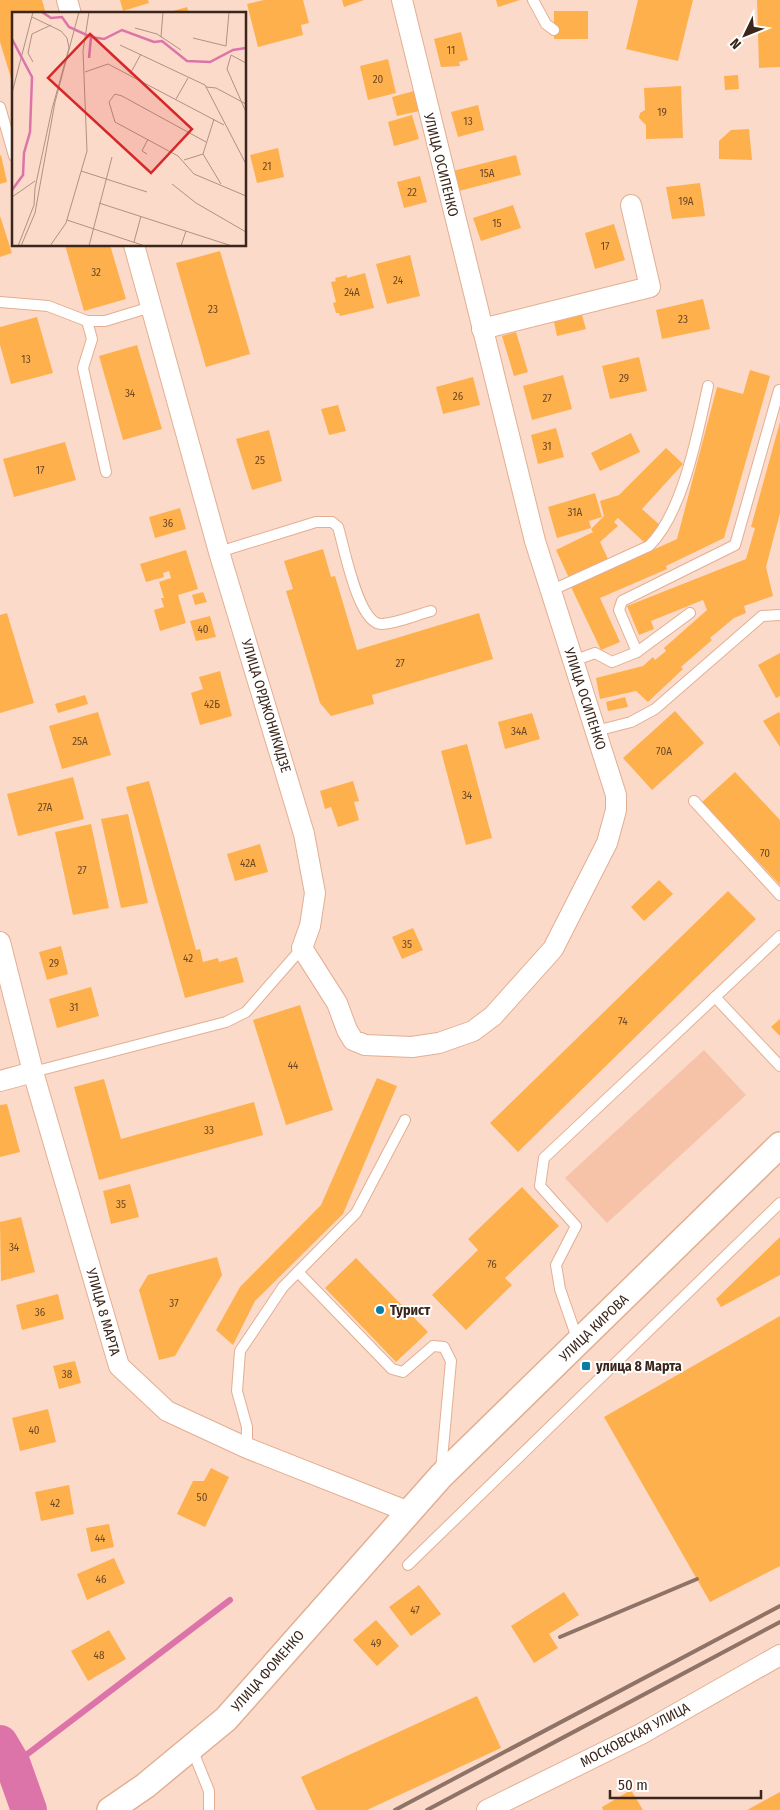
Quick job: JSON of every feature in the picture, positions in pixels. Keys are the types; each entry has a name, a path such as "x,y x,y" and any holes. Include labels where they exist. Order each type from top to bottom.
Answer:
{"street":[{"name":"УЛИЦА ОСИПЕНКО","path":"302,948 337,1003 347,1030 353,1040 365,1045 412,1047 439,1043 473,1031 493,1016 553,949 607,843 616,810 616,795 535,541 402,0"},
{"path":"482,329 650,287 631,205"},
{"name":"УЛИЦА ОРДЖОНИКИДЗЕ","path":"134,246 219,552 304,834 315,893 310,926 302,948"},
{"name":"УЛИЦА 8 МАРТА","path":"0,942 33,1072 119,1366 166,1411 248,1448 408,1512"},
{"path":"0,1081 33,1072"},
{"name":"УЛИЦА КИРОВА","path":"408,1512 441,1476 780,1145"},
{"name":"УЛИЦА ФОМЕНКО","path":"110,1810 145,1786 226,1719 408,1512"},
{"name":"МОСКОВСКАЯ УЛИЦА","path":"487,1810 640,1734 780,1655"}],"lane":[{"path":"533,0 546,24 554,30"},
{"path":"0,107 12,149"},
{"path":"0,302 48,306 87,321 105,321 151,307"},
{"path":"87,321 92,339 83,368 106,472"},
{"path":"550,591 649,546 661,534 690,464 708,386"},
{"path":"637,652 619,610 622,601 735,545 779,390"},
{"path":"219,552 316,522 332,522 338,527 360,606 372,621 381,624 431,611"},
{"path":"573,661 595,653 612,662 637,652 690,613"},
{"path":"596,731 630,722 655,708 762,616 780,615"},
{"path":"694,801 780,895"},
{"path":"579,1343 560,1289 556,1265 576,1226 540,1186 544,1158 780,936"},
{"path":"33,1072 226,1022 246,1012 302,948"},
{"path":"716,997 780,1066"},
{"path":"248,1448 247,1427 237,1391 240,1350 283,1287 356,1213 405,1120"},
{"path":"408,1565 780,1203"},
{"path":"298,1272 392,1369 404,1372 433,1346 444,1347 450,1361 441,1476"},
{"path":"191,1749 209,1791 209,1810"}],"shaded area":[{"path":"704,1050 746,1095 607,1223 565,1178"}],"building":[{"path":"0,0 42,0 45,12 12,12 12,81 0,42"},
{"path":"120,0 148,0 149,3 123,11"},
{"path":"264,0 303,0 309,23 301,25 303,35 258,47 247,4"},
{"path":"342,0 364,0 344,7"},
{"path":"496,0 520,0 498,7"},
{"path":"638,0 693,0 678,61 626,49"},
{"path":"757,0 780,0 780,67 759,68"},
{"path":"187,7 188,12 170,12"},
{"path":"554,11 588,11 588,39 554,39"},
{"path":"461,32 468,60 459,62 460,66 441,67 434,39"},
{"path":"388,59 396,93 368,100 360,66"},
{"path":"738,75 739,89 725,90 724,76"},
{"path":"681,86 683,138 646,139 646,125 639,118 640,113 645,110 644,88"},
{"path":"414,91 419,111 397,116 392,97"},
{"path":"478,105 484,130 458,137 451,112"},
{"path":"412,115 419,139 394,146 388,122"},
{"path":"749,129 752,160 719,159 719,141 731,130"},
{"path":"278,148 284,177 257,183 250,155"},
{"path":"516,155 521,175 459,191 453,171"},
{"path":"0,156 7,182 0,184"},
{"path":"420,176 427,202 404,208 397,182"},
{"path":"700,183 705,216 672,219 666,187"},
{"path":"513,205 521,228 481,241 473,218"},
{"path":"0,216 12,253 0,257"},
{"path":"614,224 625,260 595,269 585,233"},
{"path":"65,246 110,246 126,299 84,311"},
{"path":"220,251 250,354 206,367 176,263"},
{"path":"410,255 420,296 387,304 376,264"},
{"path":"365,273 374,308 340,316 339,313 336,313 333,303 336,302 331,282 336,281 335,278 347,275 347,278"},
{"path":"703,299 710,329 662,339 656,310"},
{"path":"582,315 586,329 557,336 554,322"},
{"path":"37,317 53,373 11,384 0,345 0,327"},
{"path":"516,332 528,372 514,376 502,336"},
{"path":"137,345 162,429 123,440 99,356"},
{"path":"639,357 647,391 610,399 602,366"},
{"path":"750,370 770,376 724,538 666,566 667,569 600,598 620,642 601,650 571,587 677,539 717,387 743,394"},
{"path":"563,375 572,409 532,420 523,386"},
{"path":"473,377 480,405 443,414 436,387"},
{"path":"338,405 346,431 329,435 321,409"},
{"path":"780,422 780,513 766,567 773,596 744,606 746,613 734,618 710,638 712,640 681,667 683,669 648,702 636,691 600,699 596,678 643,666 653,657 655,660 666,651 664,648 707,610 703,600 651,621 654,629 639,635 627,606 746,559 755,528 751,527"},
{"path":"556,428 564,457 538,464 531,435"},
{"path":"269,430 282,481 252,490 236,439"},
{"path":"631,433 640,452 600,471 591,453"},
{"path":"65,442 76,480 14,497 3,459"},
{"path":"666,448 683,464 642,509 661,526 645,543 618,518 614,522 618,526 600,542 608,559 569,578 556,550 593,532 591,529 604,516 600,501 619,495"},
{"path":"595,493 602,517 589,521 591,528 557,538 548,507"},
{"path":"180,508 186,529 155,538 149,517"},
{"path":"323,549 331,577 335,576 357,650 479,613 493,659 372,695 374,704 331,716 320,703 286,591 293,589 284,561"},
{"path":"186,550 198,589 178,595 186,623 160,631 154,610 164,607 161,598 164,598 159,582 171,578 169,571 163,573 164,577 146,582 140,564"},
{"path":"203,592 207,602 195,605 192,595"},
{"path":"7,613 34,703 0,713 0,615"},
{"path":"210,616 216,637 196,641 190,621"},
{"path":"780,653 780,696 776,698 758,665"},
{"path":"220,671 232,716 200,725 191,693 203,689 199,677"},
{"path":"85,695 88,704 58,713 55,704"},
{"path":"625,697 628,707 608,711 606,702"},
{"path":"675,711 704,743 652,790 623,758"},
{"path":"98,712 111,755 62,769 49,726"},
{"path":"779,712 780,714 780,747 763,721"},
{"path":"532,713 540,739 505,749 498,722"},
{"path":"467,744 492,838 466,845 441,751"},
{"path":"735,772 780,820 780,885 702,802"},
{"path":"73,777 84,819 18,836 7,794"},
{"path":"149,781 196,950 200,949 203,962 218,958 219,962 237,957 244,982 185,998 126,787"},
{"path":"353,781 359,801 354,802 359,820 338,827 331,807 325,809 320,791"},
{"path":"128,814 148,903 121,908 101,819"},
{"path":"91,824 109,908 73,915 55,832"},
{"path":"260,844 268,872 235,881 227,854"},
{"path":"659,880 673,894 644,921 631,907"},
{"path":"728,891 756,919 518,1152 490,1123"},
{"path":"413,928 423,950 402,959 392,937"},
{"path":"61,946 68,974 47,980 39,952"},
{"path":"91,987 99,1016 57,1028 49,999"},
{"path":"300,1005 333,1110 286,1125 253,1020"},
{"path":"780,1019 780,1036 771,1027"},
{"path":"377,1078 397,1086 343,1214 255,1301 233,1345 216,1330 240,1287 321,1205"},
{"path":"104,1079 121,1139 254,1102 263,1135 99,1180 74,1087"},
{"path":"7,1104 20,1152 0,1157 0,1105"},
{"path":"130,1184 139,1217 111,1224 103,1191"},
{"path":"522,1187 559,1226 505,1278 512,1285 466,1330 432,1295 478,1250 468,1239"},
{"path":"21,1217 35,1272 1,1281 0,1222"},
{"path":"780,1237 780,1275 721,1307 716,1299"},
{"path":"217,1257 222,1275 175,1356 159,1360 139,1290 148,1275"},
{"path":"356,1258 428,1332 396,1362 325,1288"},
{"path":"58,1294 64,1319 22,1330 16,1305"},
{"path":"780,1316 780,1566 710,1602 604,1417"},
{"path":"75,1361 81,1383 59,1389 53,1366"},
{"path":"48,1409 56,1442 20,1451 12,1418"},
{"path":"211,1468 229,1477 205,1527 177,1514 193,1481 204,1481"},
{"path":"69,1485 74,1514 41,1521 35,1492"},
{"path":"109,1524 114,1547 91,1552 86,1528"},
{"path":"114,1558 125,1583 87,1600 77,1574"},
{"path":"419,1585 441,1614 411,1636 389,1607"},
{"path":"564,1592 579,1615 549,1634 558,1648 534,1663 511,1626"},
{"path":"376,1620 399,1646 377,1666 353,1640"},
{"path":"109,1630 126,1659 88,1681 71,1651"},
{"path":"477,1696 501,1748 367,1810 316,1810 301,1777"},
{"path":"631,1790 643,1810 603,1810 602,1807"},
{"path":"780,1792 780,1810 747,1810"}],"waterway":[{"path":"13,1765 230,1600"},
{"path":"0,1743 13,1765 29,1810"}],"railway":[{"path":"560,1637 697,1579"},
{"path":"395,1810 780,1606"},
{"path":"427,1810 780,1622"}],"place":[{"name":"Турист","path":"380,1310"},
{"name":"улица 8 Марта","path":"586,1366"}]}
